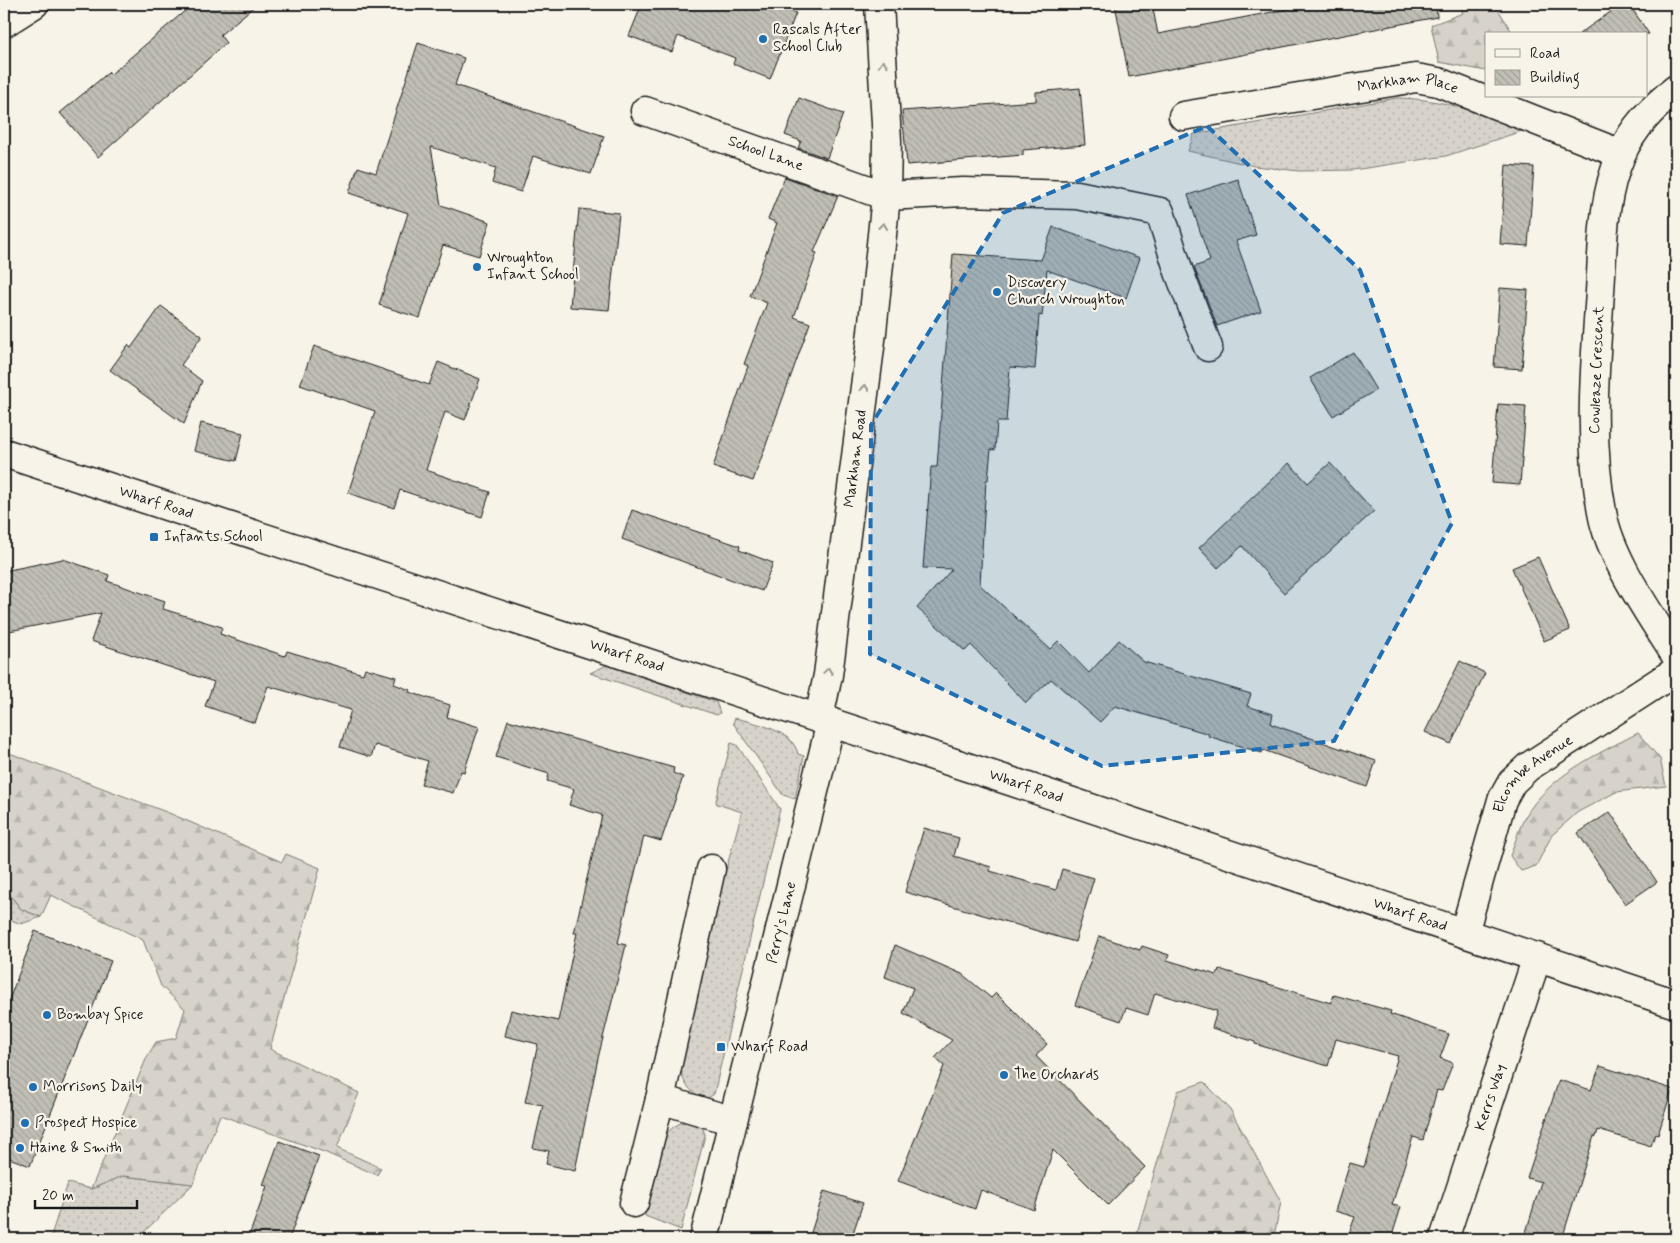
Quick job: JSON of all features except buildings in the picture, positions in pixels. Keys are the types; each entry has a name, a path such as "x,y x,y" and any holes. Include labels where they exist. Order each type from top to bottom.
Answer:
{"street":[{"path":"4,23 34,4"},
{"name":"Markham Road","path":"825,720 828,675 872,332 886,196 887,141 879,4"},
{"name":"Markham Place","path":"1183,116 1416,78 1438,82 1621,154"},
{"name":"Cowleaze Crescent","path":"1676,89 1640,122 1621,154 1609,189 1602,235 1593,403 1602,512 1611,542 1638,593 1676,656"},
{"name":"School Lane","path":"645,111 886,196"},
{"path":"886,196 963,192 1077,194 1160,212 1179,272 1208,347"},
{"name":"Wharf Road","path":"4,453 825,720 1676,1004"},
{"name":"Elcombe Avenue","path":"1464,933 1502,800 1512,782 1528,767 1676,671"},
{"name":"Perry's Lane","path":"704,1239 825,720"},
{"path":"634,1204 660,1099 711,868"},
{"name":"Kerrs Way","path":"1444,1239 1536,957"},
{"path":"660,1099 733,1121"}],"highlighted area":[{"path":"1207,126 1360,270 1452,523 1334,741 1102,766 870,654 871,425 1003,213"}],"green space":[{"path":"1459,4 1495,4 1512,32 1485,32 1485,71 1439,62 1431,25 1463,13"},
{"path":"1397,98 1446,104 1491,118 1522,131 1446,156 1353,170 1299,171 1254,166 1188,151 1194,134"},
{"path":"607,665 716,702 720,713 717,715 590,673"},
{"path":"735,718 762,725 781,733 795,746 798,754 804,756 795,799 783,795 733,723"},
{"path":"1638,733 1660,759 1666,786 1616,792 1578,812 1552,835 1536,866 1521,871 1510,856 1523,821 1535,802 1560,778 1606,749"},
{"path":"731,743 737,745 780,809 714,1094 708,1098 698,1095 689,1088 684,1080 681,1069 725,873 742,812 717,804 716,801"},
{"path":"4,751 169,813 282,862 286,854 320,868 270,1049 359,1093 337,1148 381,1168 377,1175 324,1152 220,1115 193,1184 123,1176 91,1189 147,1057 156,1042 176,1038 185,1009 161,986 143,940 51,895 41,917 21,909 4,887"},
{"path":"4,887 21,909 41,917 21,924 4,917"},
{"path":"1204,1082 1230,1109 1281,1202 1274,1236 1271,1239 1131,1239 1137,1233 1178,1091"},
{"path":"687,1121 702,1125 705,1135 681,1230 645,1216 654,1160 659,1147 666,1135 675,1126"},
{"path":"123,1176 193,1184 137,1239 50,1239 68,1183 91,1189"}],"place":[{"name":"Rascals After School Club","path":"763,39"},
{"name":"Wroughton Infant School","path":"477,267"},
{"name":"Discovery Church Wroughton","path":"997,292"},
{"name":"Infants School","path":"154,537"},
{"name":"Bombay Spice","path":"47,1015"},
{"name":"Wharf Road","path":"721,1047"},
{"name":"The Orchards","path":"1004,1075"},
{"name":"Morrisons Daily","path":"33,1087"},
{"name":"Prospect Hospice","path":"25,1123"},
{"name":"Haine & Smith","path":"20,1148"}]}
